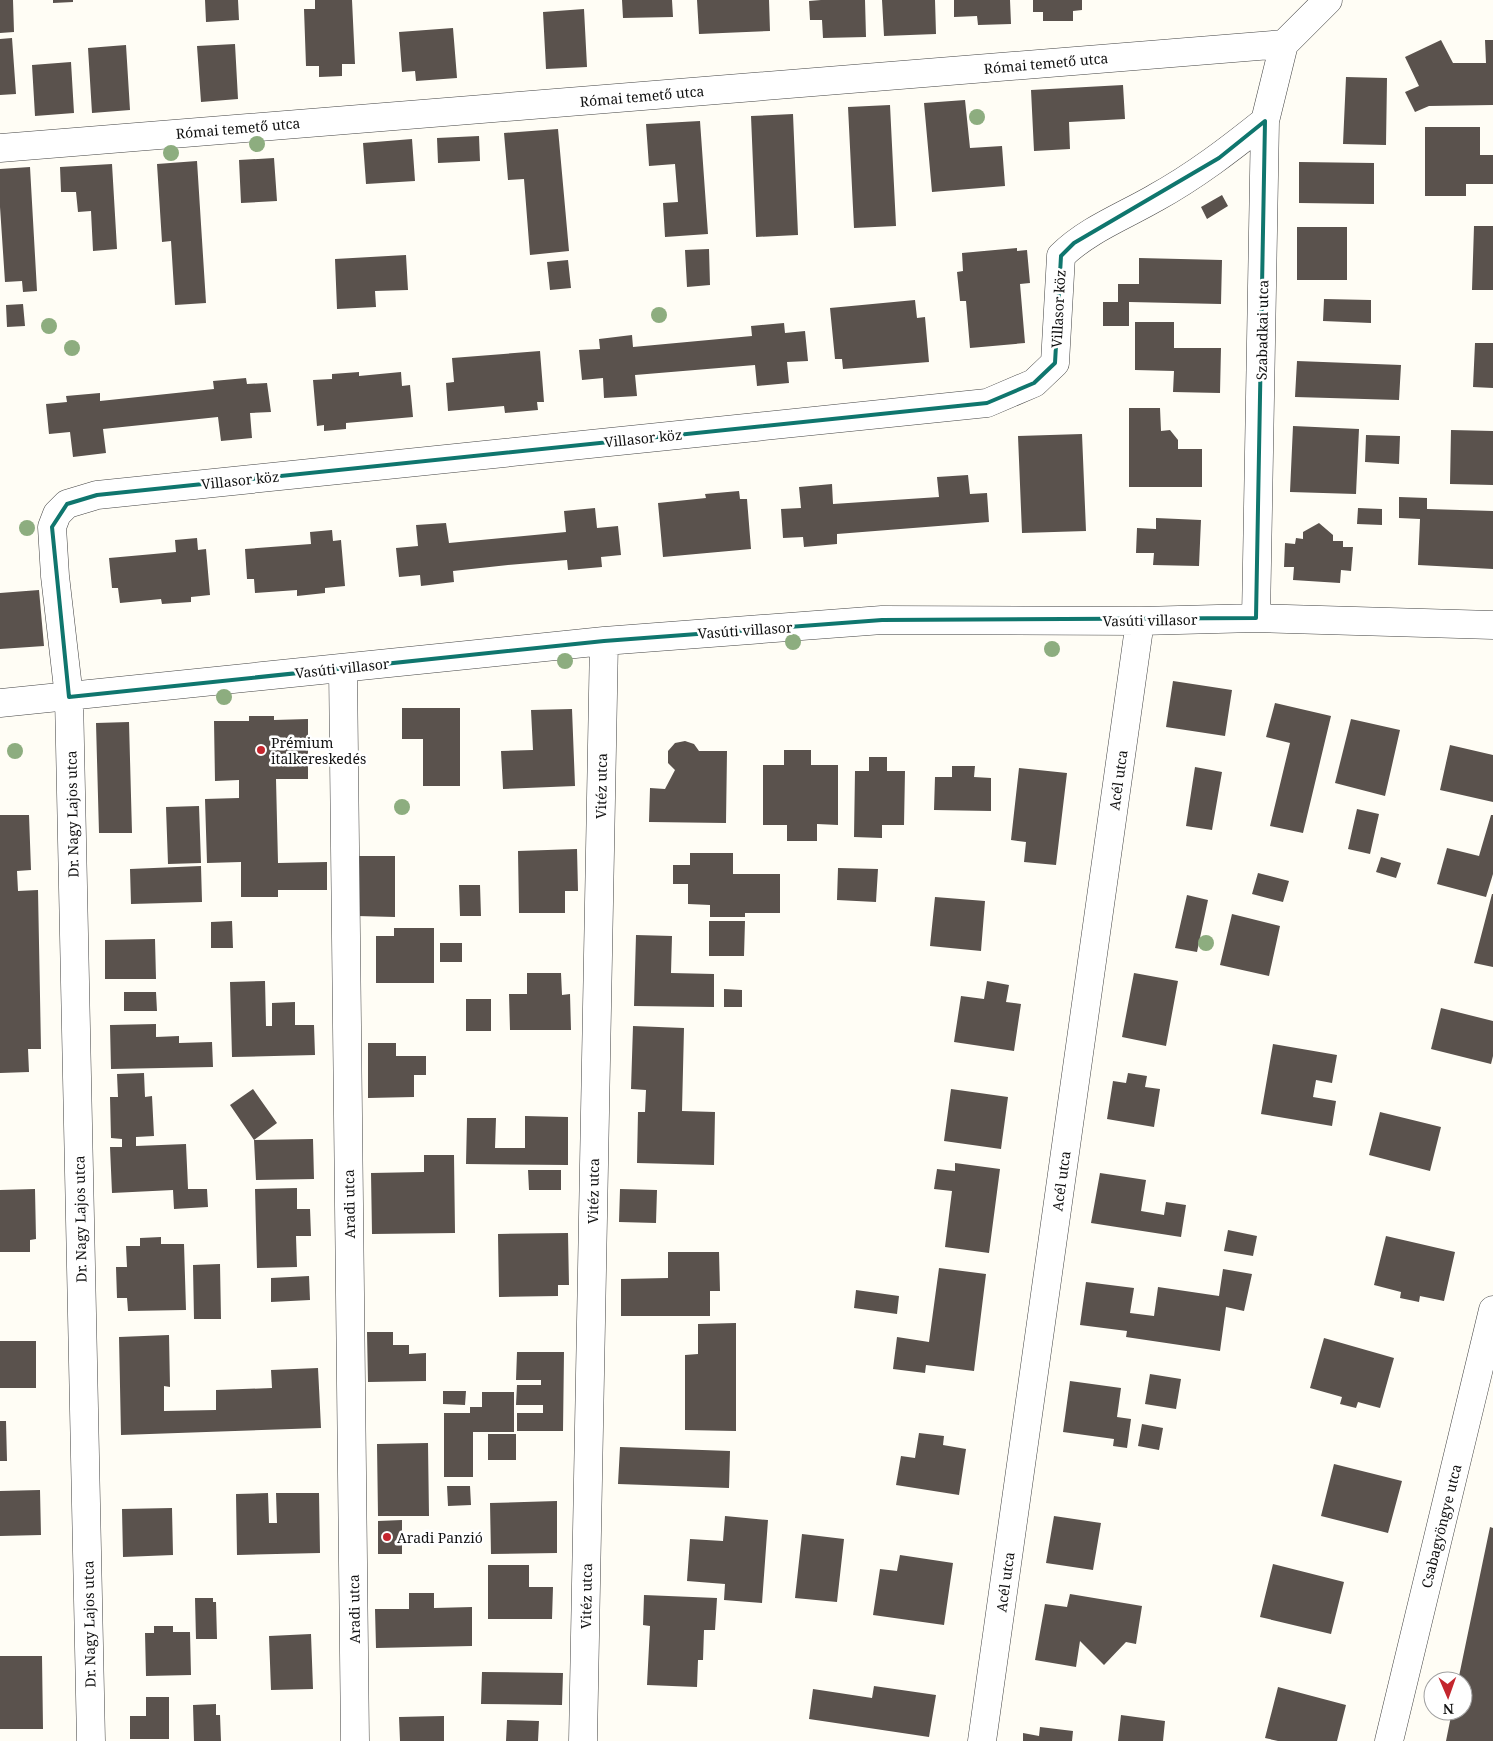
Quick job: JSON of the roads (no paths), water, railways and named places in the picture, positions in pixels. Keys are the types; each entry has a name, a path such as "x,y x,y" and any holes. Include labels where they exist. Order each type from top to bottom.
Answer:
{"street":[{"path":"1284,44 1328,0"},
{"name":"Szabadkai utca","path":"1256,618 1266,121 1284,44"},
{"name":"Római temető utca","path":"0,148 1284,44"},
{"name":"Villasor köz","path":"69,697 55,576 52,526 57,514 67,504 97,495 987,403 1034,383 1055,363 1060,256 1074,243 1157,197 1219,158 1266,121"},
{"name":"Vasúti villasor","path":"0,703 604,640 882,620 1140,621 1256,618 1493,625"},
{"name":"Acél utca","path":"982,1741 1140,621"},
{"name":"Vitéz utca","path":"583,1741 604,640"},
{"name":"Aradi utca","path":"343,668 355,1741"},
{"name":"Dr. Nagy Lajos utca","path":"69,697 91,1741"},
{"name":"Csabagyöngye utca","path":"1389,1741 1493,1310"}],"place":[{"name":"Prémium italkereskedés","path":"261,750"},
{"name":"Aradi Panzió","path":"387,1537"}]}
